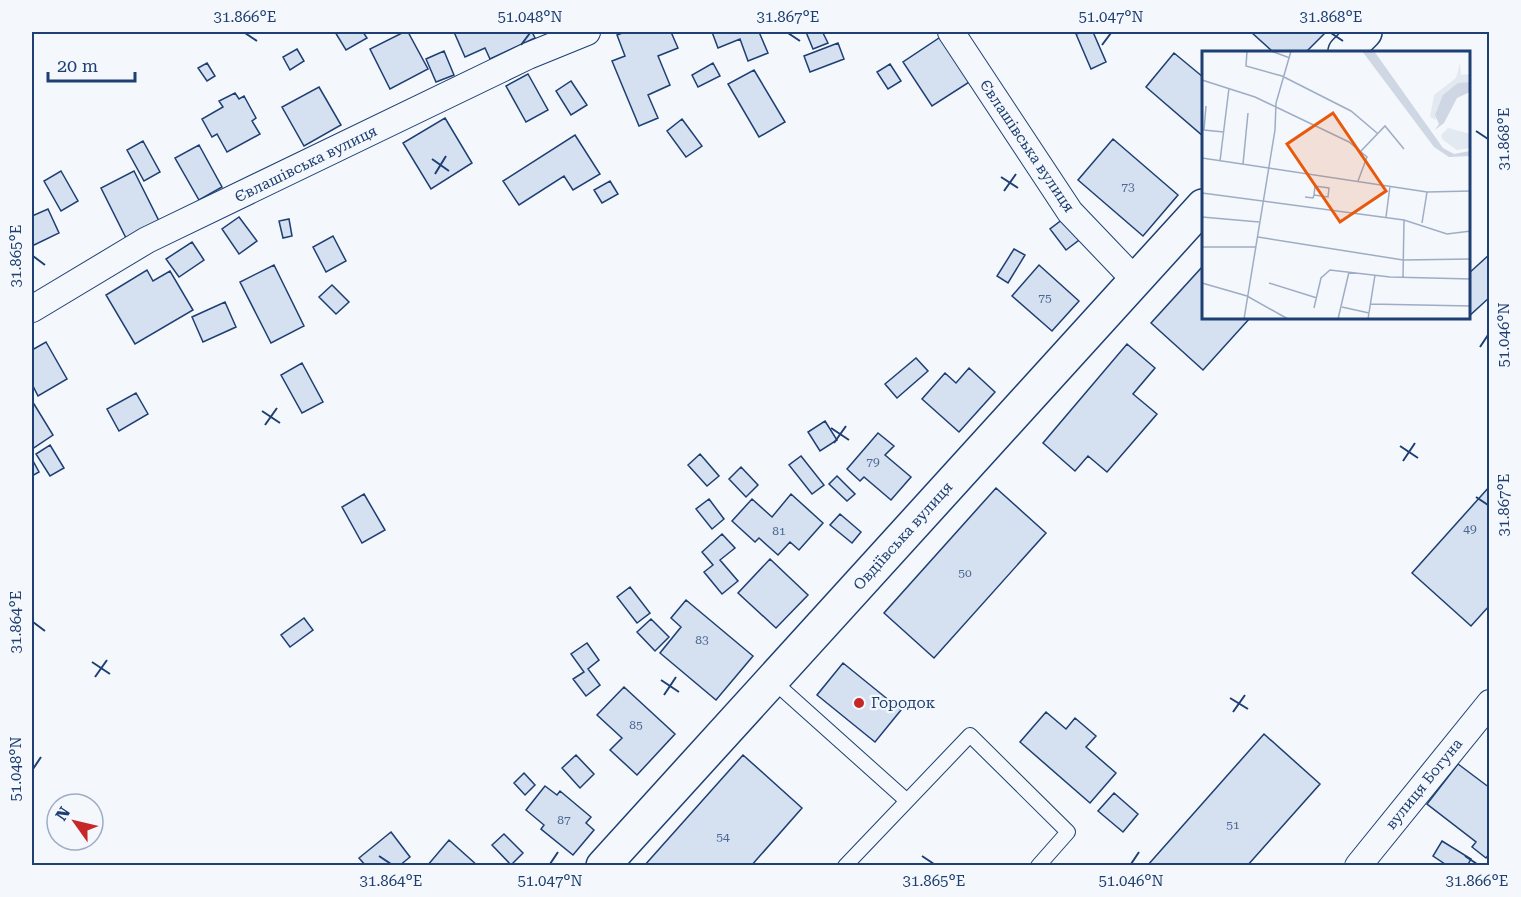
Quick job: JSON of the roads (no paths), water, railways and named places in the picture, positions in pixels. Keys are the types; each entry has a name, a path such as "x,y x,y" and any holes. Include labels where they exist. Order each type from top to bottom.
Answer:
{"main road":[{"path":"1346,51 1365,32"},
{"name":"Овдіївська вулиця","path":"603,866 1202,207"}],"street":[{"name":"Євлашівська вулиця","path":"32,309 147,240 528,56 587,32"},
{"name":"Євлашівська вулиця","path":"951,32 1070,212 1135,279"},
{"name":"вулиця Богуна","path":"1358,866 1490,703"}],"lane":[{"path":"772,680 906,800"},
{"path":"845,866 970,735 1068,832 1038,866"}],"place":[{"name":"Городок","path":"859,703"}]}
